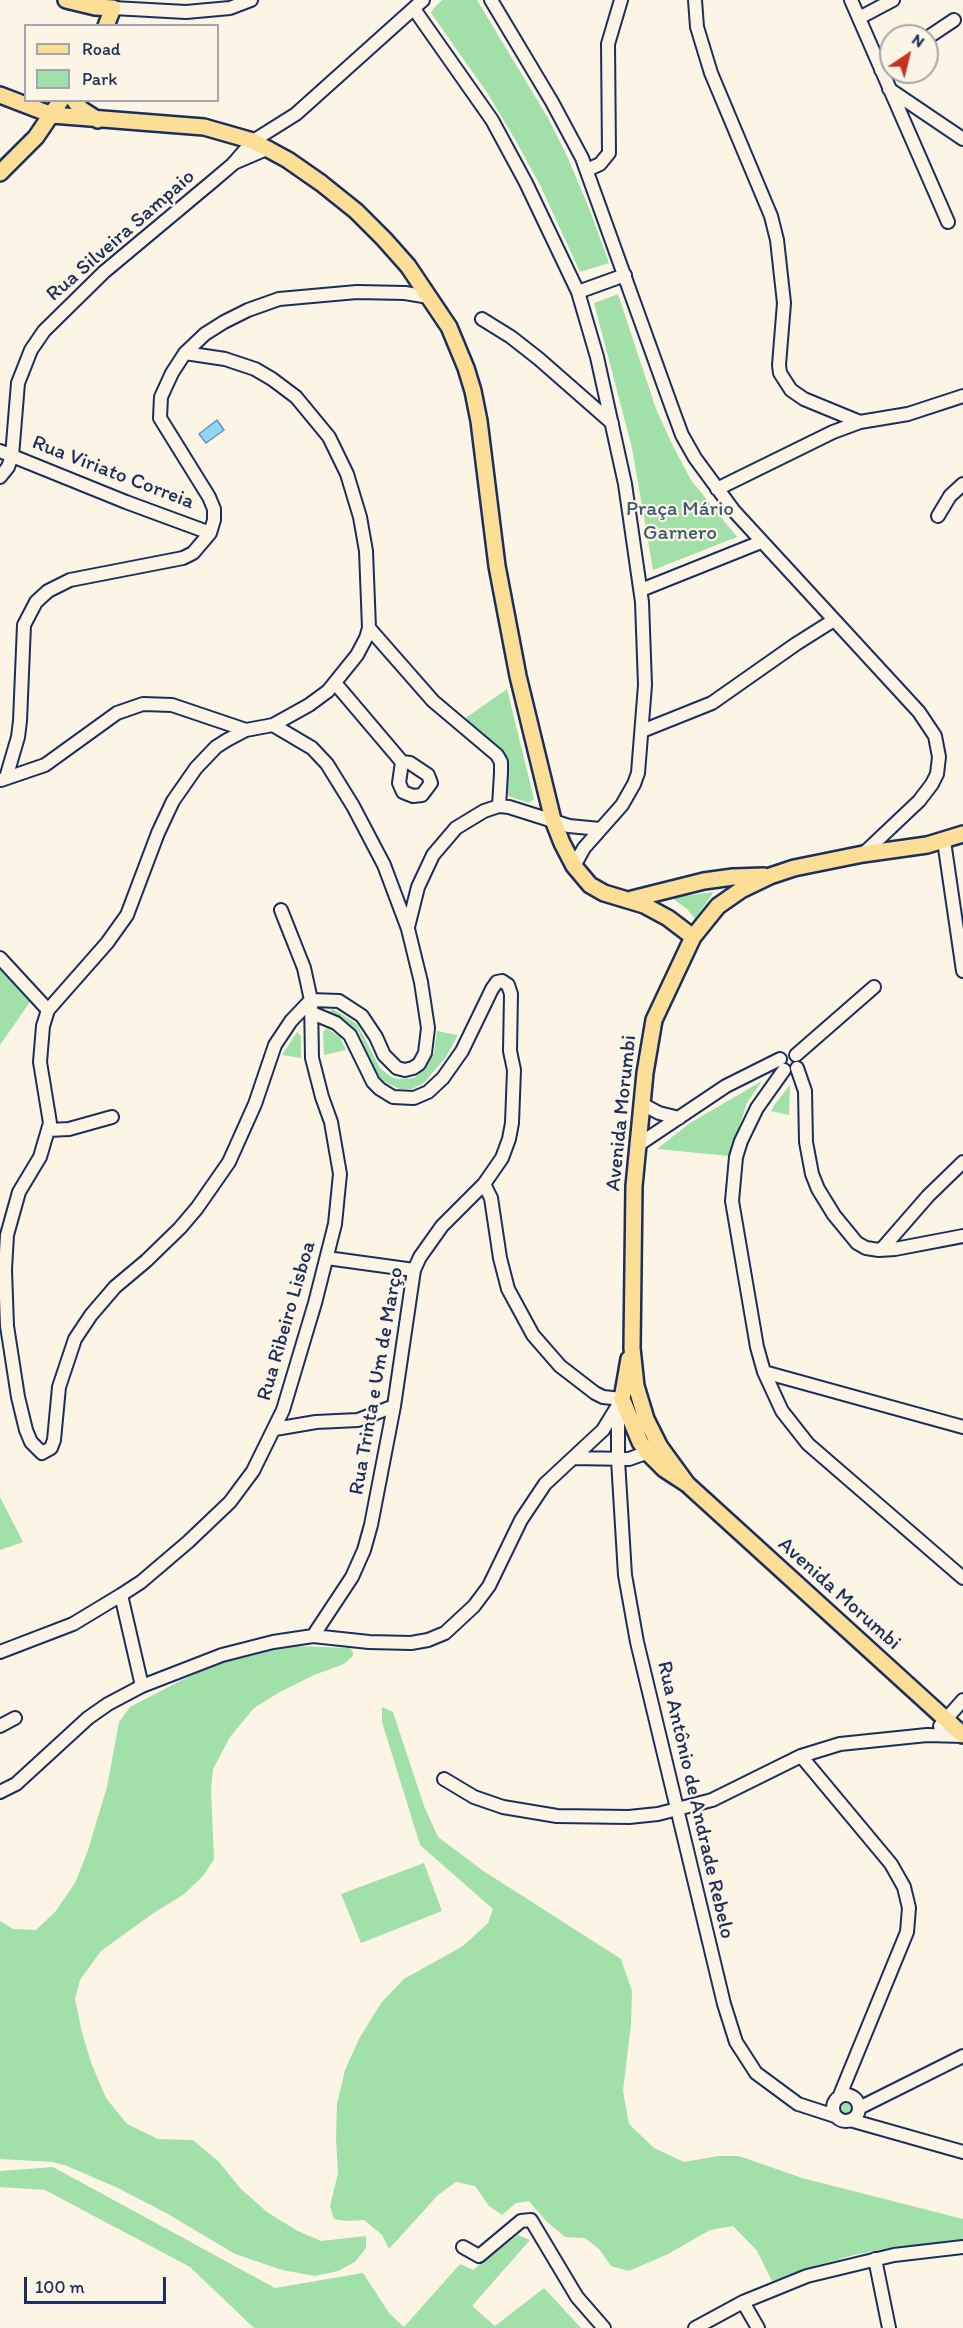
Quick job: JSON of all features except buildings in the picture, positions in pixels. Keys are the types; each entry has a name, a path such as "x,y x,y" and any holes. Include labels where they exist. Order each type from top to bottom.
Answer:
{"main road":[{"path":"66,0 95,7 109,18"},
{"path":"0,95 52,115 204,127 253,141 269,148 321,183 356,211 408,266 449,327 473,391 499,576 518,676 552,820 574,866 590,885 617,897 632,899 656,911 693,937"},
{"path":"0,173 36,137 60,102"},
{"path":"76,102 81,109 98,120"},
{"name":"Avenida Morumbi","path":"963,834 944,841 862,854 794,868 770,876 741,890 718,906 693,937 654,1020 645,1073 634,1186 632,1348 639,1401 655,1447 687,1484 963,1736"},
{"path":"632,899 733,876 770,876"},
{"path":"704,881 715,884 719,889 721,900 718,906"},
{"path":"656,911 656,901 661,892"},
{"name":"Avenida Morumbi","path":"622,1399 632,1348"},
{"path":"622,1399 635,1406 655,1447"}],"street":[{"path":"109,18 130,9 186,12 214,10 230,8 251,0"},
{"path":"491,0 552,102 586,171 682,435 695,458 734,512 919,712 931,728 939,756 936,774 926,793 862,854"},
{"path":"586,171 600,164 609,153 608,44 621,0"},
{"path":"695,0 697,27 711,73 771,216 777,240 784,303 780,373 791,390 804,399 860,422"},
{"path":"851,0 879,54"},
{"path":"859,18 893,0"},
{"path":"419,4 492,120 526,183 578,292 597,357 625,484 640,590 645,685 638,773 622,805 580,854 574,866"},
{"name":"Rua Silveira Sampaio","path":"0,477 8,467 6,454 18,383 31,350 44,332 104,272 233,164 253,141 296,114 419,4"},
{"path":"939,30 954,20"},
{"path":"888,84 948,222"},
{"path":"888,88 963,139"},
{"name":"Rua Silveira Sampaio","path":"233,164 269,148"},
{"path":"578,292 625,275"},
{"path":"3,779 19,729 23,684 24,625 36,602 48,591 70,580 183,558 193,553 210,533 214,520 214,509 210,497 160,418 161,397 165,385 185,353 206,334 224,322 248,310 279,299 357,292 405,293 429,297"},
{"path":"482,319 539,359 612,423"},
{"path":"185,353 225,358 272,378 296,397 329,437 347,474 360,517 366,551 369,628 357,656 328,691 309,705 273,724 246,730 216,747 186,780 158,833 127,915 107,943 48,1010 43,1026 40,1062 50,1123 40,1157 19,1192 7,1235 5,1270 7,1326 18,1397 31,1442 42,1453 51,1448 54,1440 59,1387 75,1339 91,1315 115,1287 180,1228 204,1199 229,1162 238,1145 280,1035 312,1007 339,1001 366,1021 384,1055 397,1068 405,1070 419,1064 425,1053 428,1025 421,982 408,928 393,887 370,838 327,764 312,748 273,724"},
{"path":"717,489 833,432 860,422 908,414 963,396"},
{"name":"Rua Viriato Correia","path":"6,454 210,533"},
{"path":"938,516 950,496 963,484"},
{"path":"640,590 761,542"},
{"path":"642,731 712,703 834,620"},
{"path":"369,628 433,701 497,755 501,762 499,806"},
{"path":"336,683 402,762"},
{"path":"3,779 45,765 117,713 143,704 172,705 246,730"},
{"path":"408,928 422,877 442,842 471,818 484,811 499,806 577,828 600,829"},
{"path":"944,841 963,971"},
{"name":"Rua Ribeiro Lisboa","path":"0,1652 73,1624 141,1582 188,1542 230,1502 253,1471 274,1429 291,1385 327,1258 338,1208 340,1174 333,1132 312,1058 312,1007 303,968 281,910"},
{"path":"0,958 48,1010"},
{"name":"Rua Trinta e Um de Março","path":"312,1007 350,1035 372,1082 393,1097 414,1098 428,1092 442,1078 462,1051 479,1012 497,982 502,981 508,985 511,994 510,1051 514,1070 512,1123 502,1158 484,1184 442,1226 420,1257 414,1270 394,1406 371,1525 364,1550 352,1577 313,1636"},
{"path":"782,1065 789,1072 797,1061 873,987"},
{"path":"963,1236 881,1250 866,1248 857,1243 834,1215 818,1189 807,1149 805,1091 797,1061 791,1052 785,1053 782,1065 741,1141 736,1157 732,1201 757,1347 764,1372 782,1411 808,1444 963,1578"},
{"path":"639,1145 726,1086 782,1065"},
{"path":"642,1104 659,1113 679,1118"},
{"path":"48,1130 69,1129 112,1117"},
{"path":"881,1250 928,1196 963,1162"},
{"path":"0,1792 16,1784 88,1718 108,1704 142,1686 222,1655 283,1640 313,1636 369,1642 411,1643 445,1633 474,1606 489,1586 532,1501 545,1484 603,1430 622,1399 603,1397 595,1393 560,1366 533,1335 508,1289 500,1258 491,1198 484,1184"},
{"path":"327,1258 414,1270"},
{"path":"764,1372 963,1427"},
{"name":"Rua Antônio de Andrade Rebelo","path":"622,1399 618,1421 618,1460 625,1575 638,1642 724,2004 736,2042 756,2073 798,2104 814,2109 849,2109 877,2098 963,2056"},
{"path":"274,1429 316,1422 358,1420 394,1406"},
{"path":"573,1458 618,1460 639,1457 655,1447"},
{"path":"121,1595 142,1686"},
{"path":"927,1735 946,1720 963,1700"},
{"path":"0,1726 15,1718"},
{"path":"444,1779 481,1800 503,1807 557,1816 629,1817 678,1810 712,1800 801,1756 840,1744 927,1735 963,1736"},
{"path":"801,1756 891,1864 904,1887 909,1908 907,1932 848,2077 849,2109 963,2152"},
{"path":"463,2247 479,2256 521,2221 531,2220 578,2297 604,2328"},
{"path":"695,2328 743,2302 807,2276 875,2259 963,2247"},
{"path":"875,2259 889,2328"},
{"path":"743,2302 758,2328"}],"green space":[{"path":"442,0 477,0 548,118 589,208 609,263 580,272 541,187 516,141 488,94 431,13"},
{"name":"Praça Mário Garnero","path":"618,294 656,409 672,444 691,480 737,537 653,570 632,448 594,303"},
{"path":"507,689 534,799 529,803 508,796 508,760 505,754 464,719"},
{"path":"712,892 695,919 687,909 672,898"},
{"path":"0,963 32,999 0,1045"},
{"path":"333,1009 357,1024 380,1068 391,1077 398,1079 414,1078 425,1069 434,1053 437,1031 458,1035 446,1057 424,1083 412,1089 400,1089 386,1083 377,1074 358,1031 344,1019 331,1013"},
{"path":"326,1028 340,1037 346,1050 324,1055 323,1032"},
{"path":"297,1032 301,1036 301,1058 282,1055"},
{"path":"762,1081 747,1103 729,1156 657,1149 690,1123"},
{"path":"790,1085 789,1115 771,1111 775,1104"},
{"path":"0,1497 23,1542 0,1550"},
{"path":"293,1646 350,1648 353,1656 344,1664 314,1675 254,1708 230,1737 213,1769 211,1789 214,1859 203,1876 183,1895 101,1951 80,1980 75,1999 92,2065 106,2098 127,2124 158,2139 193,2140 219,2162 241,2189 267,2212 296,2230 321,2241 366,2236 366,2248 355,2262 338,2271 315,2276 282,2270 235,2254 166,2213 118,2188 67,2166 53,2162 0,2159 0,1921 13,1929 36,1930 55,1912 75,1883 87,1853 107,1787 119,1722 130,1707 217,1664 263,1650"},
{"path":"382,1707 393,1712 424,1806 438,1837 482,1870 621,1959 632,1991 631,2024 623,2091 629,2124 654,2148 684,2162 718,2156 739,2156 802,2178 963,2219 963,2241 891,2248 854,2255 772,2281 757,2251 733,2226 710,2230 668,2254 629,2271 611,2266 599,2249 585,2238 565,2237 546,2221 529,2201 516,2203 502,2215 489,2206 475,2186 456,2182 438,2195 389,2249 382,2235 364,2220 334,2219 330,2206 338,2173 337,2104 345,2070 359,2039 381,2003 404,1979 463,1946 488,1923 493,1909 420,1845 382,1722"},
{"path":"424,1863 442,1911 361,1943 341,1894"},
{"path":"846,2100 851,2102 853,2107 851,2112 846,2114 841,2112 839,2107 841,2102"},
{"path":"53,2167 275,2288 363,2273 389,2313 404,2327 460,2264 473,2270 518,2235 530,2240 472,2306 495,2326 544,2288 581,2328 254,2328 190,2267 45,2190 0,2187 0,2171"}],"water":[{"path":"217,420 224,430 206,443 199,434"}]}
